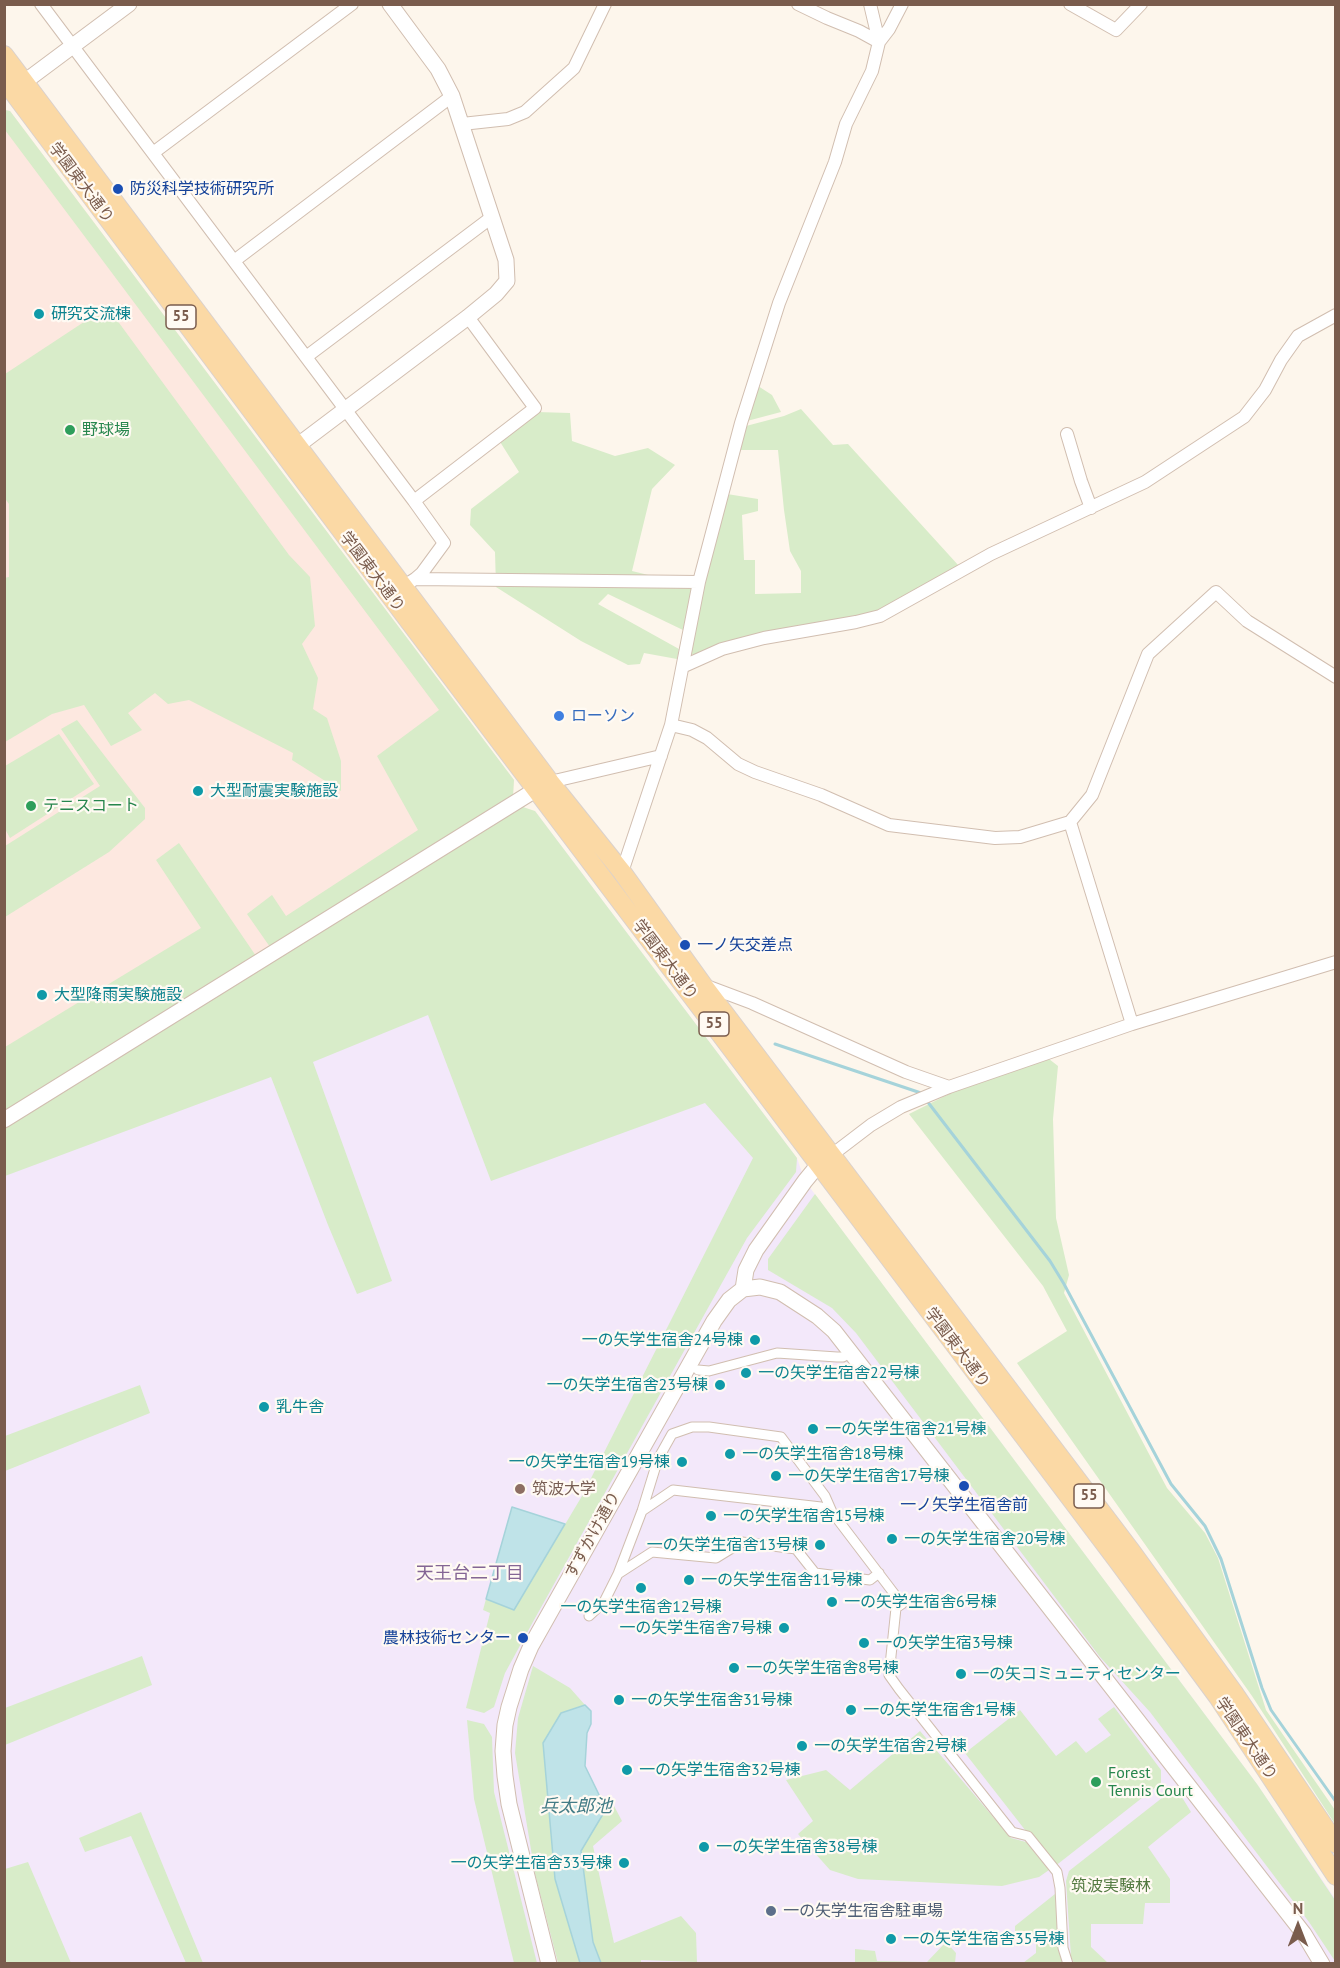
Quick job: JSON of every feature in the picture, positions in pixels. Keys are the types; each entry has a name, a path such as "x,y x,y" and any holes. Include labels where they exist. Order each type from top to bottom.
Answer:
{"main road":[{"name":"学園東大通り","path":"4,55 12,87 292,450 826,1159 1131,1551 1234,1693 1335,1844"},
{"name":"学園東大通り","path":"292,450 410,583 543,785 622,872 826,1159 1218,1697 1268,1770 1335,1876"}],"street":[{"path":"41,4 444,543 422,573 410,583"},
{"path":"12,87 129,4"},
{"path":"153,153 352,4"},
{"path":"292,450 496,294 507,281 506,260 452,96 438,69 390,4"},
{"path":"462,124 508,119 525,112 574,68 605,4"},
{"path":"798,4 879,42"},
{"path":"870,4 879,42"},
{"path":"622,872 671,724 699,582 741,423 779,303 835,162 846,124 872,71 879,42 889,29 902,4"},
{"path":"1070,4 1116,30 1141,4"},
{"path":"234,261 452,96"},
{"path":"306,357 492,217"},
{"path":"684,666 722,649 764,638 880,616 991,554 1145,482 1244,417 1265,390 1281,360 1298,336 1335,315"},
{"path":"414,501 535,408 468,316"},
{"path":"1067,434 1091,508"},
{"path":"410,583 699,582"},
{"path":"671,724 692,730 707,738 738,764 754,772 821,795 889,825 995,838 1020,837 1070,822 1092,795 1148,654 1216,592 1247,621 1335,677"},
{"path":"4,1120 543,785 661,756"},
{"path":"1070,822 1132,1024"},
{"path":"826,1159 871,1125 901,1107 949,1087 1132,1024 1335,962"},
{"path":"703,985 752,1003 906,1072 949,1087"},
{"name":"すずかけ通り","path":"549,1964 509,1804 505,1776 503,1751 505,1725 514,1688 531,1646 714,1321 729,1300 743,1289 746,1270 770,1227 826,1159"},
{"path":"743,1289 760,1287 780,1292 817,1316 834,1331 1304,1934 1322,1964"},
{"path":"698,1370 709,1371 777,1353 843,1357 851,1352"},
{"path":"589,1616 604,1602 618,1574 642,1511 658,1459 672,1434 692,1427 709,1427 781,1437 825,1496 832,1512 902,1604 897,1608 890,1675 1012,1832 1028,1836 1057,1872 1063,1948 1068,1964"},
{"path":"642,1511 673,1490 821,1507 832,1512"},
{"path":"618,1574 652,1552 716,1558 742,1542 796,1549 815,1573 870,1580 879,1573"}],"shaded area":[{"name":"防災科学技術研究所","path":"5,110 10,111 514,780 513,796 5,1112"},
{"name":"筑波大学","path":"535,811 797,1158 805,1181 1257,1784 1336,1900 1335,1964 5,1964 5,1127"}],"green space":[{"path":"5,110 10,111 514,780 513,796 270,947 247,914 272,895 286,916 418,830 377,756 439,710 5,130"},
{"path":"93,316 114,316 289,555 310,577 315,626 302,644 318,678 313,709 327,718 341,761 341,791 292,760 293,753 189,700 168,704 155,693 128,713 142,730 111,746 84,705 52,714 5,742 4,578 9,577 9,504 4,497 5,374"},
{"path":"758,386 772,395 781,412 747,421"},
{"path":"801,409 833,445 848,444 959,566 874,612 698,656 693,655 691,653 704,580 727,494 758,499 758,511 742,515 744,560 755,560 755,594 801,593 801,571 790,551 778,450 740,450 746,426"},
{"path":"537,412 570,413 572,441 615,456 648,448 675,465 652,489 632,571 693,586 683,630 608,594 598,604 679,649 677,659 644,653 640,664 628,665 581,641 496,587 495,552 470,525 471,509 519,472 497,437"},
{"path":"77,720 145,808 145,819 109,852 5,917 5,846 100,786 61,729"},
{"name":"テニスコート","path":"59,734 94,784 10,838 5,829 5,766"},
{"path":"520,806 535,811 797,1158 796,1172 747,1238 505,1673 494,1707 484,1713 466,1708 490,1613 483,1610 486,1599 514,1610 582,1496 753,1158 705,1103 491,1181 428,1015 313,1062 392,1281 357,1294 271,1077 5,1176 5,1127"},
{"path":"179,843 256,956 5,1112 5,1047 201,928 156,860"},
{"path":"1049,1059 1058,1066 1053,1119 1056,1218 1069,1275 1064,1293 1167,1488 1205,1533 1218,1558 1266,1710 1335,1810 1335,1824 1252,1696 1017,1363 1067,1331 1043,1286 909,1114 957,1090"},
{"path":"815,1194 1257,1784 1335,1900 1335,1961 1309,1922 1150,1712 1100,1657 856,1333 832,1308 768,1270 768,1259"},
{"path":"140,1385 150,1413 5,1471 5,1436"},
{"path":"142,1656 152,1685 5,1745 5,1708"},
{"path":"533,1666 570,1688 585,1705 561,1713 574,1941 580,1963 558,1963 535,1874 515,1753 518,1718"},
{"path":"1114,1707 1161,1770 1161,1783 1054,1867 965,1753 1020,1710 1056,1756 1076,1741 1086,1753 1111,1735 1098,1719"},
{"path":"467,1720 484,1724 492,1737 494,1792 537,1963 514,1963 474,1799"},
{"path":"920,1731 1011,1838 1026,1842 1049,1870 1039,1877 1002,1886 858,1879 830,1870 798,1834 813,1821 786,1780 826,1770 850,1790"},
{"name":"筑波実験林","path":"1167,1794 1180,1794 1191,1812 1148,1847 1170,1879 1170,1903 1145,1903 1143,1924 1091,1924 1091,1947 1108,1963 1074,1963 1071,1957 1066,1881 1069,1871"},
{"path":"613,1804 622,1821 593,1846 614,1943 681,1916 696,1933 697,1962 641,1960 641,1963 601,1963 593,1942 581,1851 606,1809"},
{"path":"141,1812 203,1963 186,1963 131,1836 85,1852 79,1838"},
{"path":"28,1862 71,1963 5,1963 5,1869"},
{"path":"1057,1894 1058,1937 1062,1963 1023,1963 1036,1953 1036,1935 1015,1934 1015,1926"},
{"path":"946,1942 956,1953 955,1963 855,1963 855,1949 875,1951 877,1961 927,1962"}],"water":[{"path":"512,1507 565,1524 514,1610 486,1599"},
{"name":"兵太郎池","path":"585,1705 591,1711 591,1724 587,1733 585,1766 606,1809 581,1851 593,1942 601,1963 580,1963 555,1879 543,1743 561,1713"}],"waterway":[{"path":"775,1044 921,1093"},
{"path":"927,1101 1050,1261 1064,1284 1171,1484 1205,1526 1221,1559 1271,1710 1336,1802"}],"place":[{"name":"防災科学技術研究所","path":"118,189"},
{"name":"研究交流棟","path":"39,314"},
{"name":"野球場","path":"70,430"},
{"name":"ローソン","path":"559,716"},
{"name":"大型耐震実験施設","path":"198,791"},
{"name":"テニスコート","path":"31,806"},
{"name":"一ノ矢交差点","path":"685,945"},
{"name":"大型降雨実験施設","path":"42,995"},
{"name":"一の矢学生宿舎24号棟","path":"755,1340"},
{"name":"一の矢学生宿舎22号棟","path":"746,1373"},
{"name":"一の矢学生宿舎23号棟","path":"720,1385"},
{"name":"乳牛舎","path":"264,1407"},
{"name":"一の矢学生宿舎21号棟","path":"813,1429"},
{"name":"一の矢学生宿舎18号棟","path":"730,1454"},
{"name":"一の矢学生宿舎19号棟","path":"682,1462"},
{"name":"一の矢学生宿舎17号棟","path":"776,1476"},
{"name":"一ノ矢学生宿舎前","path":"964,1486"},
{"name":"筑波大学","path":"520,1489"},
{"name":"一の矢学生宿舎15号棟","path":"711,1516"},
{"name":"一の矢学生宿舎20号棟","path":"892,1539"},
{"name":"一の矢学生宿舎13号棟","path":"820,1545"},
{"name":"一の矢学生宿舎11号棟","path":"689,1580"},
{"name":"一の矢学生宿舎12号棟","path":"641,1588"},
{"name":"一の矢学生宿舎6号棟","path":"832,1602"},
{"name":"一の矢学生宿舎7号棟","path":"784,1628"},
{"name":"農林技術センター","path":"523,1638"},
{"name":"一の矢学生宿3号棟","path":"864,1643"},
{"name":"一の矢学生宿舎8号棟","path":"734,1668"},
{"name":"一の矢コミュニティセンター","path":"961,1674"},
{"name":"一の矢学生宿舎31号棟","path":"619,1700"},
{"name":"一の矢学生宿舎1号棟","path":"851,1710"},
{"name":"一の矢学生宿舎2号棟","path":"802,1746"},
{"name":"一の矢学生宿舎32号棟","path":"627,1770"},
{"name":"Forest Tennis Court","path":"1096,1782"},
{"name":"一の矢学生宿舎38号棟","path":"704,1847"},
{"name":"一の矢学生宿舎33号棟","path":"624,1863"},
{"name":"一の矢学生宿舎駐車場","path":"771,1911"},
{"name":"一の矢学生宿舎35号棟","path":"891,1939"}],"district":[{"name":"天王台二丁目","path":"470,1574"}]}
